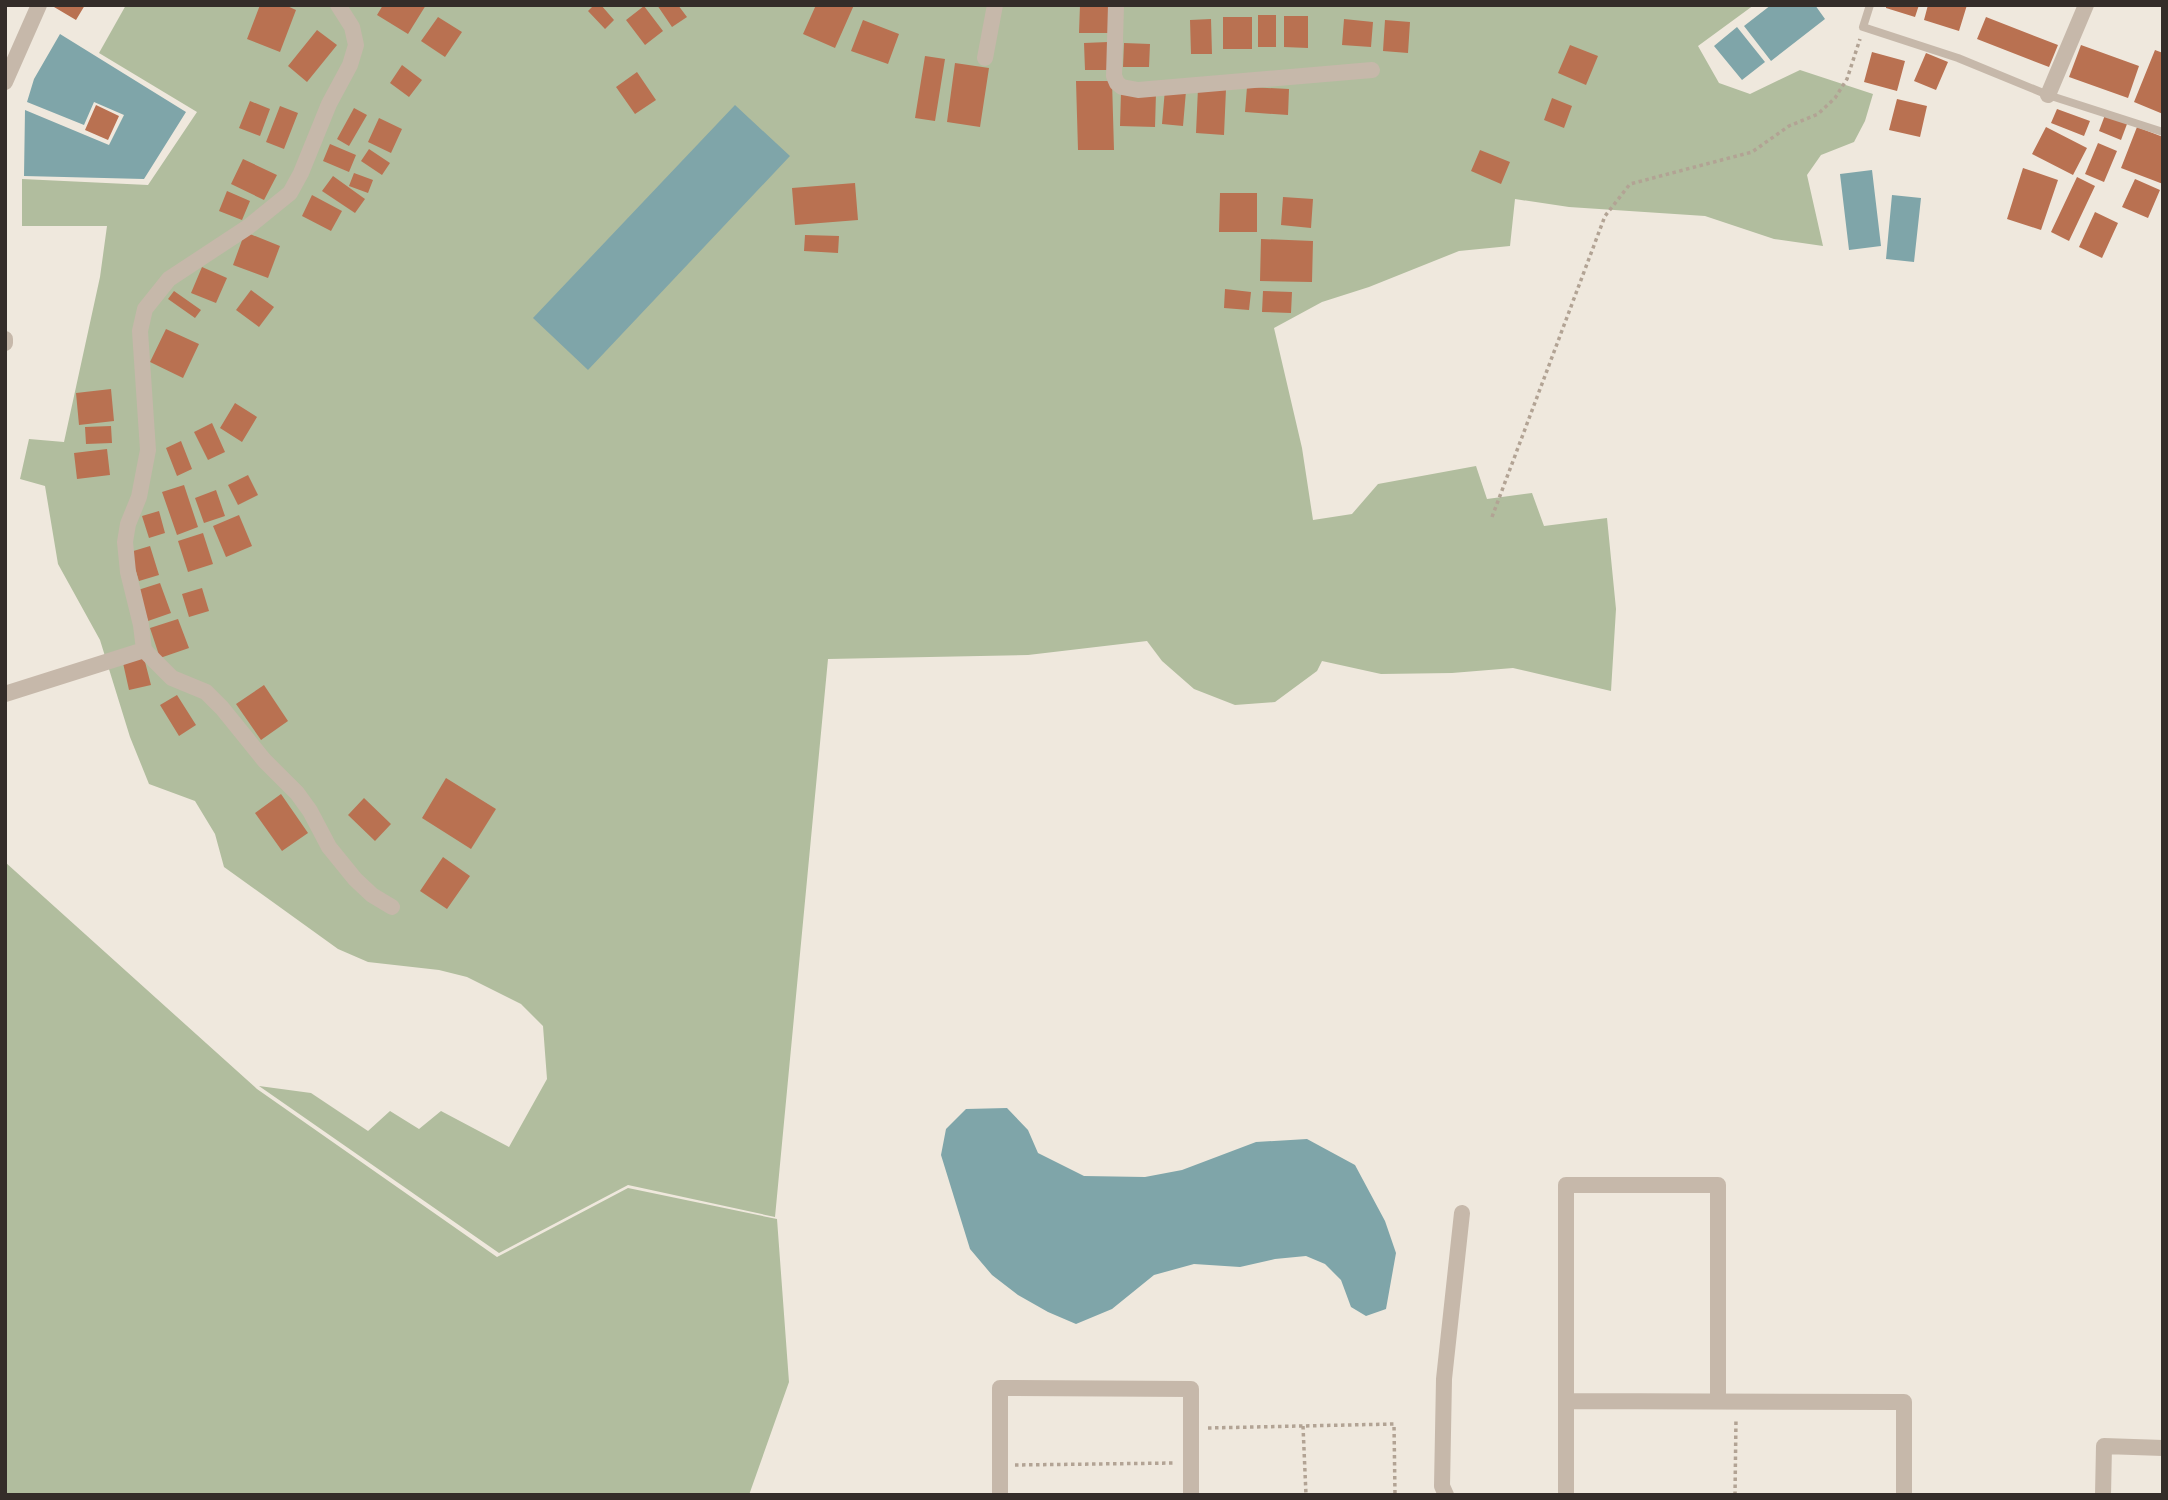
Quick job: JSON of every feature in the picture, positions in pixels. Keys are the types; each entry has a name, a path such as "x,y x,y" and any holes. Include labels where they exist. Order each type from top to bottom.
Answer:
{"street":[{"path":"5,82 38,5"},
{"path":"338,5 352,27 356,46 350,65 328,104 301,173 290,193 237,234 169,279 145,309 139,331 148,450 139,497 128,524 125,542 128,572 144,650 172,678 206,692 222,708 264,760 297,793 329,847 355,879 372,895 392,907"},
{"path":"985,58 995,5"},
{"path":"1116,5 1114,76 1117,83 1129,89 1372,70"},
{"path":"2048,95 2086,5"},
{"path":"5,694 144,650"},
{"path":"1566,1495 1566,1185 1718,1185 1718,1401"},
{"path":"1446,1495 1442,1486 1444,1379 1462,1213"},
{"path":"1000,1495 1000,1388 1191,1389 1191,1495"},
{"path":"1566,1401 1904,1402 1904,1495"},
{"path":"2103,1495 2104,1446 2163,1448"}],"lane":[{"path":"1870,5 1863,27 1958,58 2048,95 2163,132"}],"path":[{"path":"1492,517 1605,216 1630,184 1752,152 1789,126 1818,114 1835,98 1847,79 1863,27"},
{"path":"1735,1402 1735,1495"},
{"path":"1191,1428 1394,1424 1395,1495"},
{"path":"1303,1426 1306,1495"},
{"path":"1000,1465 1191,1463"}],"green space":[{"path":"126,5 1754,5 1698,46 1719,83 1750,94 1800,70 1873,94 1865,121 1854,142 1821,155 1807,175 1823,246 1774,239 1705,216 1569,207 1515,199 1510,246 1459,251 1369,287 1322,302 1274,328 1302,448 1313,520 1352,514 1378,484 1476,466 1487,499 1532,493 1544,526 1607,518 1616,609 1611,691 1513,668 1452,673 1381,674 1322,661 1317,671 1275,702 1235,705 1194,689 1162,661 1147,641 1028,655 828,659 775,1217 628,1185 499,1253 259,1086 311,1093 368,1131 390,1111 419,1129 441,1111 509,1147 547,1079 543,1026 521,1004 467,977 439,970 368,962 338,949 224,867 215,834 195,801 149,784 130,737 100,640 58,564 45,486 20,479 29,439 64,442 100,277 107,226 22,226 22,179 148,185 197,112 99,53"},
{"path":"5,862 257,1089 497,1257 628,1188 777,1219 789,1382 749,1495 5,1495"}],"water":[{"path":"1771,5 1815,5 1825,19 1771,61 1744,26"},
{"path":"1737,27 1765,62 1742,80 1714,46"},
{"path":"60,34 186,112 144,179 24,176 25,110 109,145 124,115 94,102 84,125 27,102 34,79"},
{"path":"735,105 790,156 588,370 533,318"},
{"path":"1872,170 1881,246 1849,250 1840,174"},
{"path":"1892,195 1921,198 1914,262 1886,259"},
{"path":"1007,1108 1028,1130 1038,1153 1084,1176 1145,1177 1182,1170 1256,1142 1307,1139 1355,1165 1385,1221 1396,1253 1386,1309 1366,1316 1351,1307 1341,1280 1325,1264 1306,1256 1275,1259 1240,1267 1194,1264 1154,1275 1112,1309 1076,1324 1048,1312 1018,1295 992,1275 970,1249 941,1155 946,1129 966,1109"}],"building":[{"path":"85,5 76,20 54,7"},
{"path":"260,5 285,5 296,10 280,52 247,39"},
{"path":"383,5 426,5 408,34 377,15"},
{"path":"594,5 601,5 614,20 605,29 588,11"},
{"path":"657,5 678,5 687,17 672,27"},
{"path":"816,5 854,5 835,48 803,34"},
{"path":"1080,5 1110,5 1110,33 1079,33"},
{"path":"1886,5 1919,5 1915,17 1886,8"},
{"path":"1928,5 1967,5 1959,31 1924,20"},
{"path":"644,6 663,31 645,45 626,20"},
{"path":"1258,15 1276,15 1276,47 1258,47"},
{"path":"1284,16 1308,16 1308,48 1284,47"},
{"path":"438,17 462,32 445,57 421,41"},
{"path":"1223,17 1252,17 1252,49 1223,49"},
{"path":"1986,17 2058,45 2049,67 1977,39"},
{"path":"1211,19 1212,54 1191,54 1190,20"},
{"path":"1344,19 1373,22 1371,47 1342,45"},
{"path":"863,20 899,34 888,64 851,51"},
{"path":"1385,20 1410,22 1408,53 1383,51"},
{"path":"317,30 337,45 307,82 288,66"},
{"path":"1108,42 1108,70 1085,70 1084,43"},
{"path":"1124,43 1150,44 1149,67 1123,67"},
{"path":"1570,45 1598,56 1586,85 1558,73"},
{"path":"2081,45 2139,66 2128,98 2069,77"},
{"path":"2155,50 2163,53 2163,114 2134,102"},
{"path":"1872,52 1905,61 1897,91 1864,82"},
{"path":"1926,53 1948,62 1936,90 1914,81"},
{"path":"925,56 945,59 935,121 915,118"},
{"path":"955,63 989,68 980,127 947,122"},
{"path":"402,65 422,80 409,97 390,83"},
{"path":"637,72 656,100 635,114 616,87"},
{"path":"1076,81 1112,81 1114,150 1078,150"},
{"path":"1247,87 1289,89 1288,115 1245,112"},
{"path":"1198,88 1226,89 1224,135 1196,133"},
{"path":"1165,89 1186,91 1183,126 1162,124"},
{"path":"1121,92 1156,93 1155,127 1120,126"},
{"path":"1552,98 1572,106 1564,128 1544,120"},
{"path":"1897,99 1927,106 1920,137 1889,130"},
{"path":"250,101 270,109 260,136 239,128"},
{"path":"96,105 119,116 108,140 85,130"},
{"path":"280,106 298,113 284,149 266,142"},
{"path":"354,108 367,115 349,146 337,139"},
{"path":"2057,109 2090,121 2084,136 2051,123"},
{"path":"2105,115 2127,124 2121,140 2099,131"},
{"path":"379,118 402,129 391,153 368,142"},
{"path":"2046,127 2087,148 2073,175 2032,154"},
{"path":"2137,127 2163,137 2163,184 2121,168"},
{"path":"2098,143 2117,151 2104,182 2085,174"},
{"path":"330,144 356,155 349,172 323,161"},
{"path":"369,149 390,163 382,175 361,161"},
{"path":"1480,150 1510,162 1501,184 1471,171"},
{"path":"243,159 277,175 264,200 231,184"},
{"path":"2023,168 2058,180 2041,230 2007,219"},
{"path":"354,173 373,180 368,193 349,186"},
{"path":"333,176 365,199 355,213 322,191"},
{"path":"2077,177 2095,186 2069,241 2051,232"},
{"path":"2135,179 2160,190 2148,218 2122,207"},
{"path":"855,183 858,220 795,225 792,188"},
{"path":"227,191 250,201 242,220 219,211"},
{"path":"1220,193 1257,193 1257,232 1219,232"},
{"path":"312,195 342,211 331,231 302,216"},
{"path":"1283,197 1313,199 1311,228 1281,225"},
{"path":"2095,212 2118,223 2102,258 2079,247"},
{"path":"245,232 280,246 268,278 233,265"},
{"path":"805,235 839,236 838,253 804,251"},
{"path":"1261,239 1313,241 1312,282 1260,281"},
{"path":"202,267 227,278 216,303 191,293"},
{"path":"1225,289 1251,292 1249,310 1224,308"},
{"path":"251,290 274,307 259,327 236,310"},
{"path":"174,291 201,310 195,318 168,299"},
{"path":"1263,291 1292,292 1291,313 1262,312"},
{"path":"166,329 199,344 183,378 150,362"},
{"path":"111,389 114,421 79,425 76,393"},
{"path":"235,403 257,417 242,442 220,428"},
{"path":"212,423 225,452 208,460 194,432"},
{"path":"111,426 112,443 86,444 85,427"},
{"path":"181,441 192,469 177,476 166,448"},
{"path":"107,449 110,475 77,479 74,453"},
{"path":"248,475 258,495 238,505 228,485"},
{"path":"184,485 198,527 177,535 162,492"},
{"path":"216,490 225,516 204,523 195,498"},
{"path":"159,511 165,533 149,538 142,516"},
{"path":"239,515 252,546 226,557 213,526"},
{"path":"203,533 213,564 188,572 178,541"},
{"path":"150,546 159,575 139,581 130,552"},
{"path":"160,583 171,613 148,621 138,590"},
{"path":"202,588 209,611 189,617 182,594"},
{"path":"178,619 189,648 160,658 150,628"},
{"path":"144,658 151,685 129,690 123,663"},
{"path":"264,685 288,721 261,740 236,704"},
{"path":"177,695 196,725 179,736 160,705"},
{"path":"446,778 496,809 471,849 422,818"},
{"path":"281,794 308,833 282,851 255,813"},
{"path":"364,798 391,824 375,841 348,815"},
{"path":"443,857 470,876 447,909 420,891"}]}
